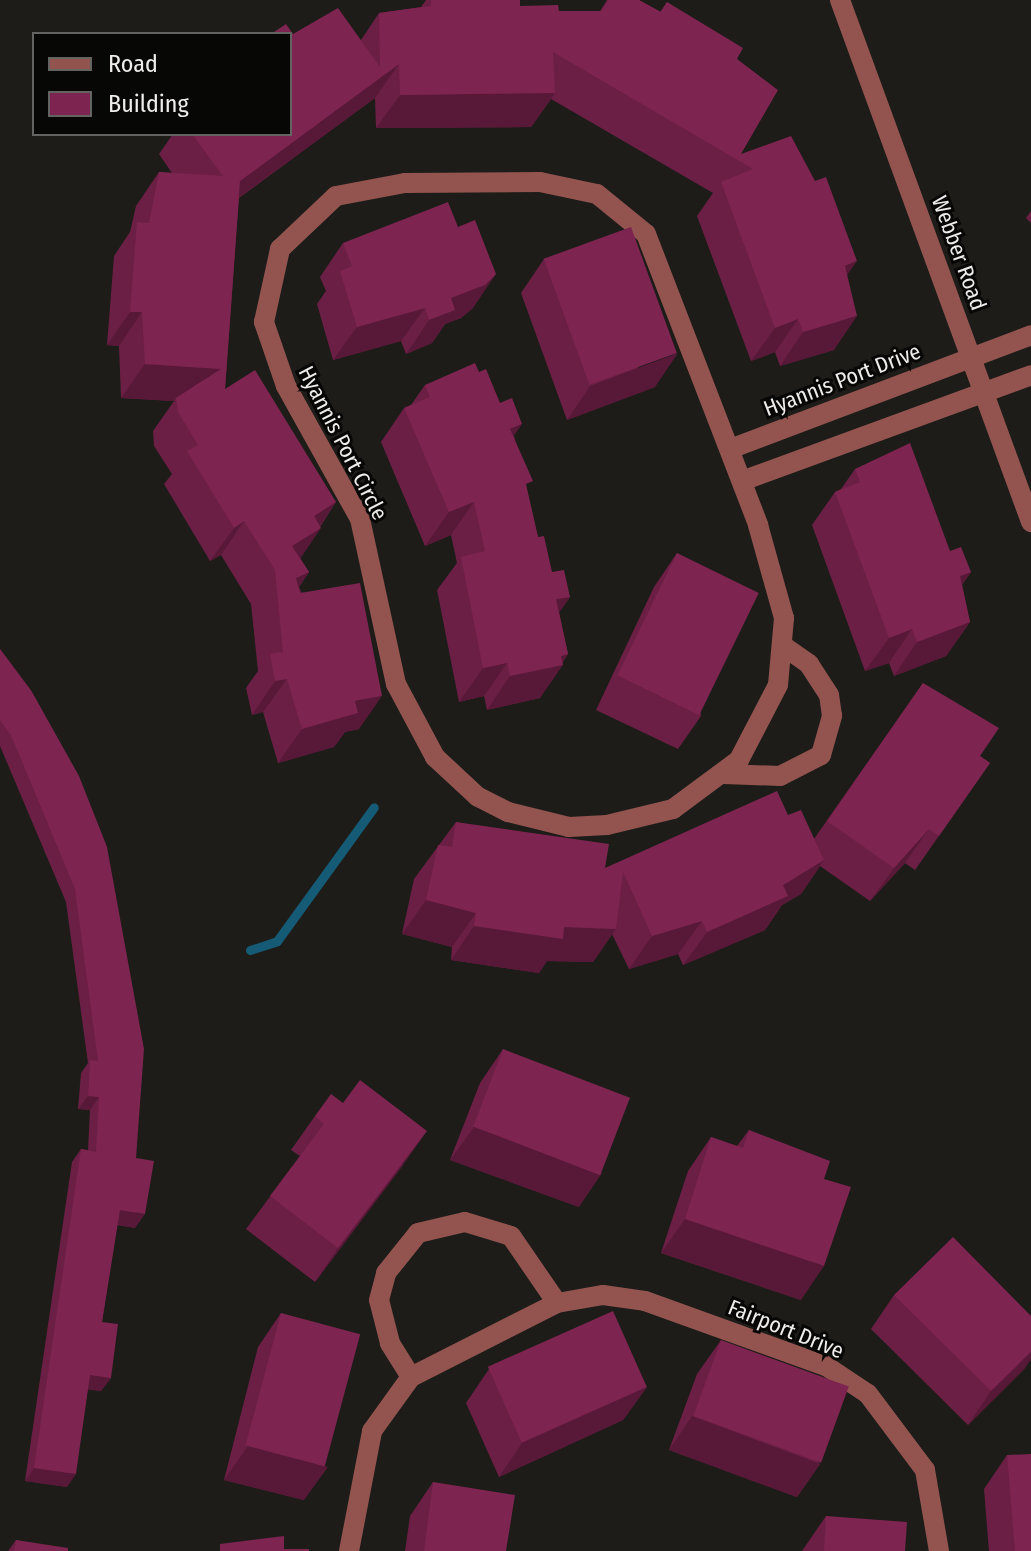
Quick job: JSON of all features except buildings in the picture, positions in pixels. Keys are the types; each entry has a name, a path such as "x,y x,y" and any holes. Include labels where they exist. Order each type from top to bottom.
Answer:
{"street":[{"name":"Webber Road","path":"840,0 1031,522"},
{"name":"Hyannis Port Circle","path":"540,182 597,194 646,234 742,481 780,587 783,646 762,723 724,774 695,797 640,820 569,827 478,797 435,757 396,684 360,519 269,348 264,297 270,273 311,213 364,187 540,182"},
{"name":"Hyannis Port Drive","path":"730,449 971,355 1031,335"},
{"path":"742,481 1031,375"},
{"path":"724,774 780,776 804,770 821,755 832,716 829,695 809,664 783,646"},
{"path":"411,1377 390,1343 379,1300 386,1273 418,1233 465,1222 511,1236 557,1303"},
{"name":"Fairport Drive","path":"349,1551 372,1431 411,1377 557,1303 603,1295 645,1301 826,1366 898,1426 925,1470 939,1551"}],"waterway":[{"path":"250,950 277,941 374,807"}]}
